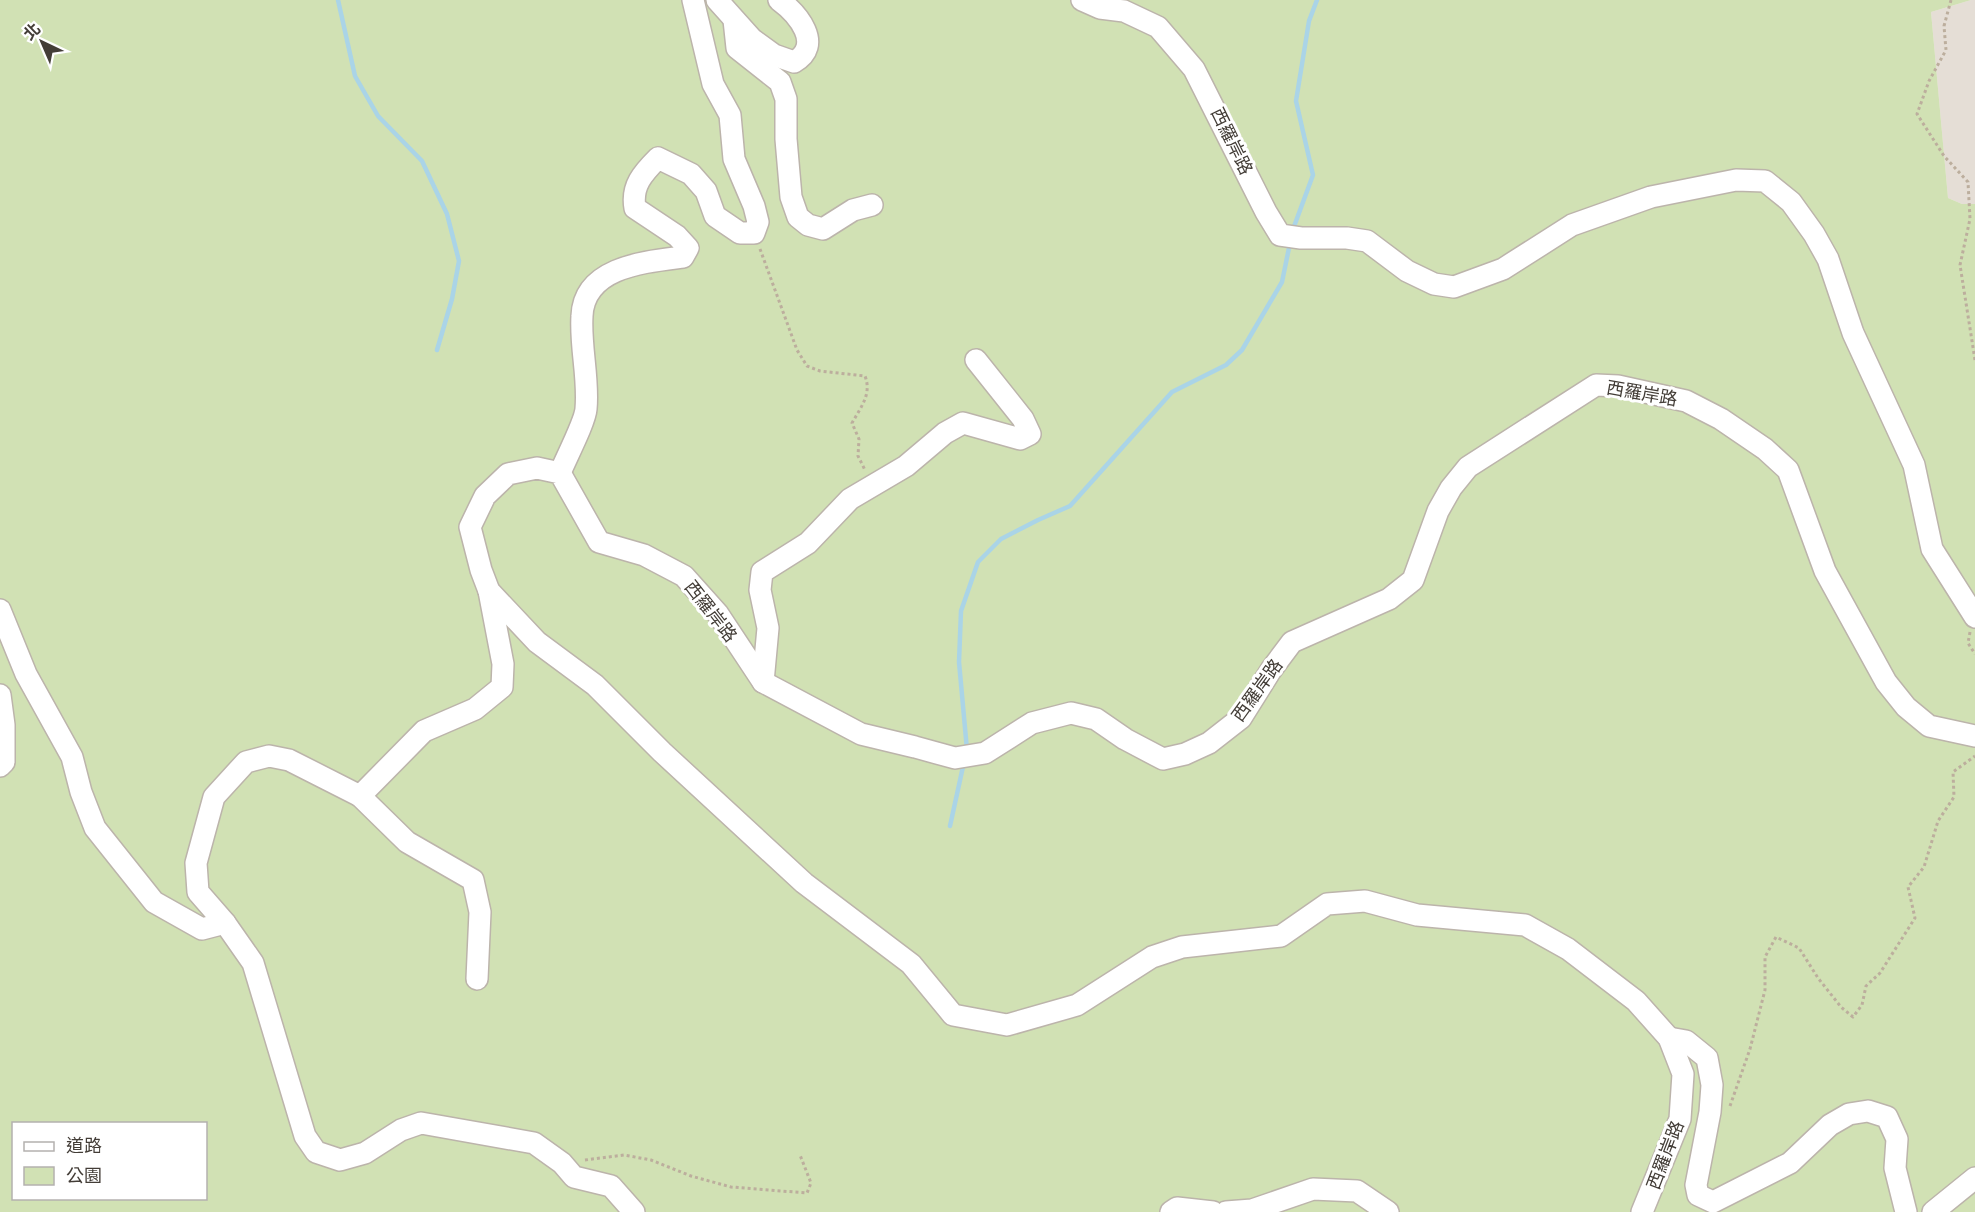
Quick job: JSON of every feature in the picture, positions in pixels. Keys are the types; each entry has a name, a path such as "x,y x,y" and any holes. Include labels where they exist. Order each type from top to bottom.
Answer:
{"street":[{"path":"560,473 586,411 582,315 590,288 607,274 628,267 682,257 688,248 677,236 635,208 633,196 642,174 658,158 691,174 706,191 716,216 740,233 754,233 758,222 754,206 734,159 730,115 713,84 693,0"},
{"path":"717,0 752,39 774,55 794,62 803,57 808,42 804,26 791,9 779,0"},
{"name":"西羅岸路","path":"1083,0 1100,8 1124,11 1158,27 1194,69 1266,212 1280,235 1367,241 1407,271 1434,284 1454,287 1503,269 1572,225 1651,197 1736,180 1765,181 1791,201 1828,259 1853,333 1914,465 1932,549 1975,617"},
{"path":"734,20 737,48 780,82 786,99 786,139 791,197 798,217 808,225 823,229 853,210 872,205"},
{"path":"763,682 768,628 760,590 762,572 808,543 850,499 906,466 945,432 963,423 1020,439 1030,434 1023,419 976,360"},
{"name":"西羅岸路","path":"1642,1212 1680,1119 1683,1074 1669,1038 1636,1001 1568,949 1525,925 1417,915 1365,901 1327,904 1281,936 1182,947 1152,957 1077,1005 1007,1025 953,1015 911,964 804,883 662,752 595,685 537,642 489,591 470,527 485,496 508,474 537,468 560,473 599,542 644,555 684,576 718,614 763,682 861,734 955,758 985,753 1032,723 1071,713 1096,719 1125,739 1163,759 1185,754 1209,743 1241,718 1271,670 1292,642 1389,599 1413,580 1438,511 1451,488 1468,467 1596,385 1618,386 1686,401 1721,419 1765,449 1788,470 1825,571 1886,682 1906,707 1929,726 1975,736"},
{"path":"360,796 424,731 475,710 502,687 503,664 489,591"},
{"path":"0,610 26,674 72,757 81,792 95,828 154,902 202,929 225,923"},
{"path":"0,695 4,725 4,762 0,766"},
{"path":"477,979 480,912 473,880 407,842 360,796 289,760 269,756 246,762 214,797 196,863 198,892 225,923 253,963 305,1136 316,1152 340,1160 365,1153 401,1130 422,1123 534,1143 562,1163 574,1177 611,1186 634,1212"},
{"path":"1669,1038 1686,1041 1707,1058 1712,1085 1710,1112 1696,1185 1698,1194 1713,1202 1790,1163 1830,1125 1849,1113 1868,1111 1887,1117 1897,1139 1895,1168 1906,1212"},
{"path":"1933,1212 1975,1178"},
{"path":"1226,1212 1252,1210 1313,1189 1357,1191 1388,1212"},
{"path":"1171,1212 1177,1208 1213,1212"}],"path":[{"path":"1951,0 1944,26 1946,50 1929,81 1917,114 1944,156 1968,182 1970,219 1960,265 1975,360"},
{"path":"754,233 797,350 807,366 820,371 865,376 868,385 866,400 852,423 859,440 858,456 873,486"},
{"path":"1710,1112 1726,1113 1738,1086 1765,990 1765,957 1776,937 1799,948 1818,978 1841,1007 1853,1017 1862,1005 1866,986 1880,973 1915,918 1908,887 1924,867 1938,821 1954,797 1953,772 1975,756"},
{"path":"562,1163 624,1155 651,1160 692,1176 731,1187 807,1193 811,1183 800,1155"}],"shaded area":[{"path":"1975,0 1975,204 1962,204 1948,198 1931,12"}],"green space":[{"path":"0,0 1971,0 1931,12 1948,198 1962,204 1975,204 1975,1212 0,1212"}],"waterway":[{"path":"338,0 355,76 378,116 422,161 447,214 459,261 452,299 437,350"},
{"path":"1292,232 1313,175 1296,101 1309,21 1317,0"},
{"path":"967,750 959,662 961,611 978,562 1001,539 1070,506 1172,392 1226,365 1242,350 1282,282 1290,243"},
{"path":"950,826 964,762"}]}
